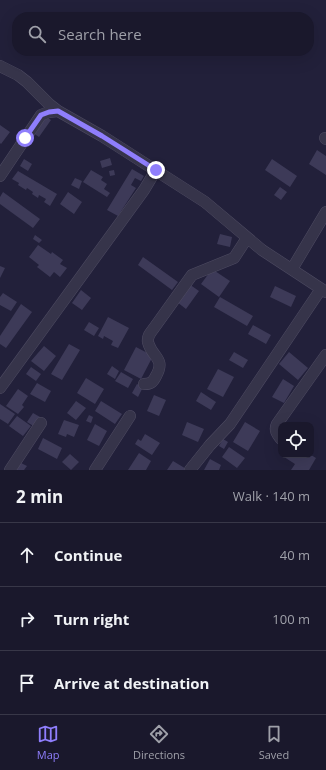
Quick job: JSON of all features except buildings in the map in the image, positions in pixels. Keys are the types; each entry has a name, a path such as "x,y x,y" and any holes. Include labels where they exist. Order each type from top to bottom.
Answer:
{"street":[{"path":"0,66 18,75 58,111 102,136 205,202 262,250 324,291 230,424 210,445 190,470"},
{"path":"37,92 40,102 41,115"},
{"path":"0,176 41,115 58,111"},
{"path":"0,388 139,196 156,170"},
{"path":"292,269 326,212"},
{"path":"144,384 150,384 154,381 160,369 159,360 148,342 148,336 192,275 234,258 247,238"},
{"path":"278,422 326,356"},
{"path":"95,470 130,416"},
{"path":"10,470 41,423"},
{"path":"278,423 275,427 278,434"}],"route":[{"path":"25,138 41,115 58,111 102,136 156,170"}]}
